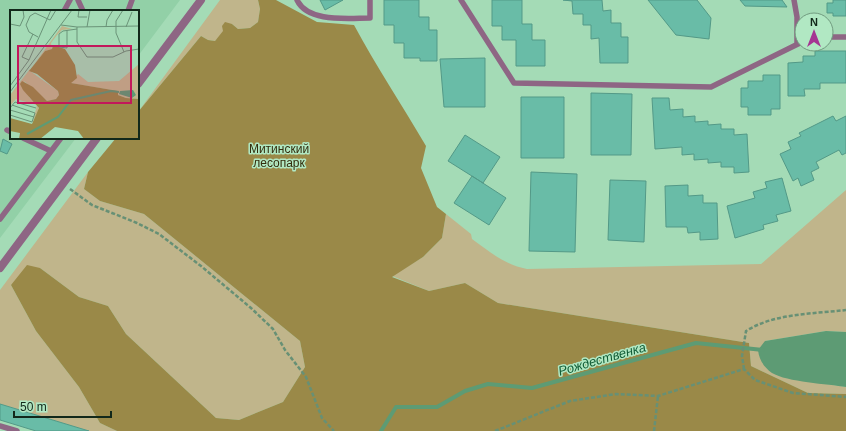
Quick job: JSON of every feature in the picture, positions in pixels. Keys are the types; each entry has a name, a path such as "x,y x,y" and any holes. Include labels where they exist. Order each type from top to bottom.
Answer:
{"street":[{"path":"139,83 201,0"},
{"path":"0,268 96,139"}],"lane":[{"path":"65,10 70,0"},
{"path":"78,0 83,10"},
{"path":"128,10 132,0"},
{"path":"297,0 306,12 328,17 370,18 370,0"},
{"path":"461,0 514,83 711,87 794,46"},
{"path":"794,0 796,12"},
{"path":"834,37 846,37"},
{"path":"25,139 51,151"},
{"path":"0,219 60,139"},
{"path":"0,426 17,431"}],"path":[{"path":"64,183 82,199 92,205 137,223 159,234 201,266 251,308 273,329 285,350 306,377 322,418 334,431"},
{"path":"846,310 786,317 758,324 746,331 742,356 744,370 755,380 793,393 846,397"},
{"path":"495,431 570,401 616,394 658,396 744,370"},
{"path":"654,431 658,396"}],"shaded area":[{"path":"0,0 180,0 139,55 139,10 10,10 10,139 75,139 0,238"},
{"path":"220,0 258,0 260,9 258,22 250,28 238,29 232,24 215,41 208,40 201,36 139,111"},
{"path":"88,172 84,189 100,201 144,214 300,341 305,367 283,402 239,420 216,418 126,334 108,306 79,297 40,268 11,285 36,331 79,387 100,423 117,431 89,431 0,404 0,290"},
{"path":"846,190 846,332 826,331 765,341 773,373 795,379 846,387 846,394 808,393 751,366 749,343 498,303 465,283 429,291 392,276 423,257 442,238 446,214 471,234 472,239 492,253 505,261 527,269 761,264"},
{"path":"826,331 846,332 846,387 787,379 772,373 764,366 758,350 765,341"}],"green space":[{"name":"Митинский лесопарк","path":"258,0 276,0 317,22 354,25 426,146 421,168 437,207 446,214 442,238 423,257 392,277 429,291 465,283 498,303 749,343 751,366 808,393 846,394 846,431 117,431 100,423 79,387 36,331 11,285 27,265 40,268 79,297 108,306 126,334 216,418 239,420 283,402 305,367 300,341 144,214 100,201 84,189 88,172 115,139 139,139 139,111 201,36 208,40 215,41 223,31 222,26 225,22 232,24 238,29 250,28 258,22 260,9"}],"building":[{"path":"320,0 343,0 325,10"},
{"path":"384,0 419,0 419,17 429,17 429,30 437,30 437,61 420,61 420,58 404,58 404,43 394,43 394,25 384,25"},
{"path":"492,0 522,0 522,24 532,24 532,40 545,40 545,66 516,66 516,40 502,40 502,26 492,26"},
{"path":"563,0 602,0 603,11 611,10 611,23 621,23 621,37 628,37 628,63 600,63 599,38 591,39 591,25 583,25 583,14 573,14 572,1"},
{"path":"648,0 697,0 711,18 709,39 676,35"},
{"path":"740,0 782,0 787,7 745,6"},
{"path":"833,0 846,0 846,16 834,16 834,12 827,12 827,3 833,3"},
{"path":"846,51 846,83 820,83 820,89 804,89 805,96 788,96 788,63 803,62 803,56 815,56 815,52"},
{"path":"485,58 485,107 444,107 440,59"},
{"path":"763,75 780,75 780,109 771,109 771,115 748,115 748,107 741,107 741,88 748,88 748,81 763,81"},
{"path":"591,93 632,94 631,155 591,155"},
{"path":"521,97 564,97 564,158 521,158"},
{"path":"652,98 669,98 670,110 683,109 683,117 695,116 695,122 708,121 708,125 721,124 721,129 734,129 734,135 747,134 749,172 734,173 734,167 721,167 721,162 708,163 708,159 694,160 694,154 682,155 682,147 655,149"},
{"path":"833,116 836,121 846,116 846,153 842,155 839,150 816,162 819,168 811,172 814,180 801,186 798,178 793,181 780,154 791,149 788,142 801,136 799,133"},
{"path":"465,135 500,157 483,183 448,161"},
{"path":"3,139 12,144 7,154 0,151"},
{"path":"531,172 577,174 575,252 529,251"},
{"path":"472,176 506,198 489,225 454,203"},
{"path":"782,178 791,211 776,215 778,221 763,225 764,229 735,238 727,206 755,198 753,192 767,188 765,182"},
{"path":"610,180 646,181 644,242 608,240"},
{"path":"688,185 688,196 703,195 703,203 717,203 718,239 700,240 700,232 688,233 687,227 666,227 665,186"},
{"path":"0,404 89,431 36,431 0,420"}],"waterway":[{"name":"Рождественка","path":"381,431 396,407 437,407 465,391 488,384 532,388 696,343 763,350"}]}
